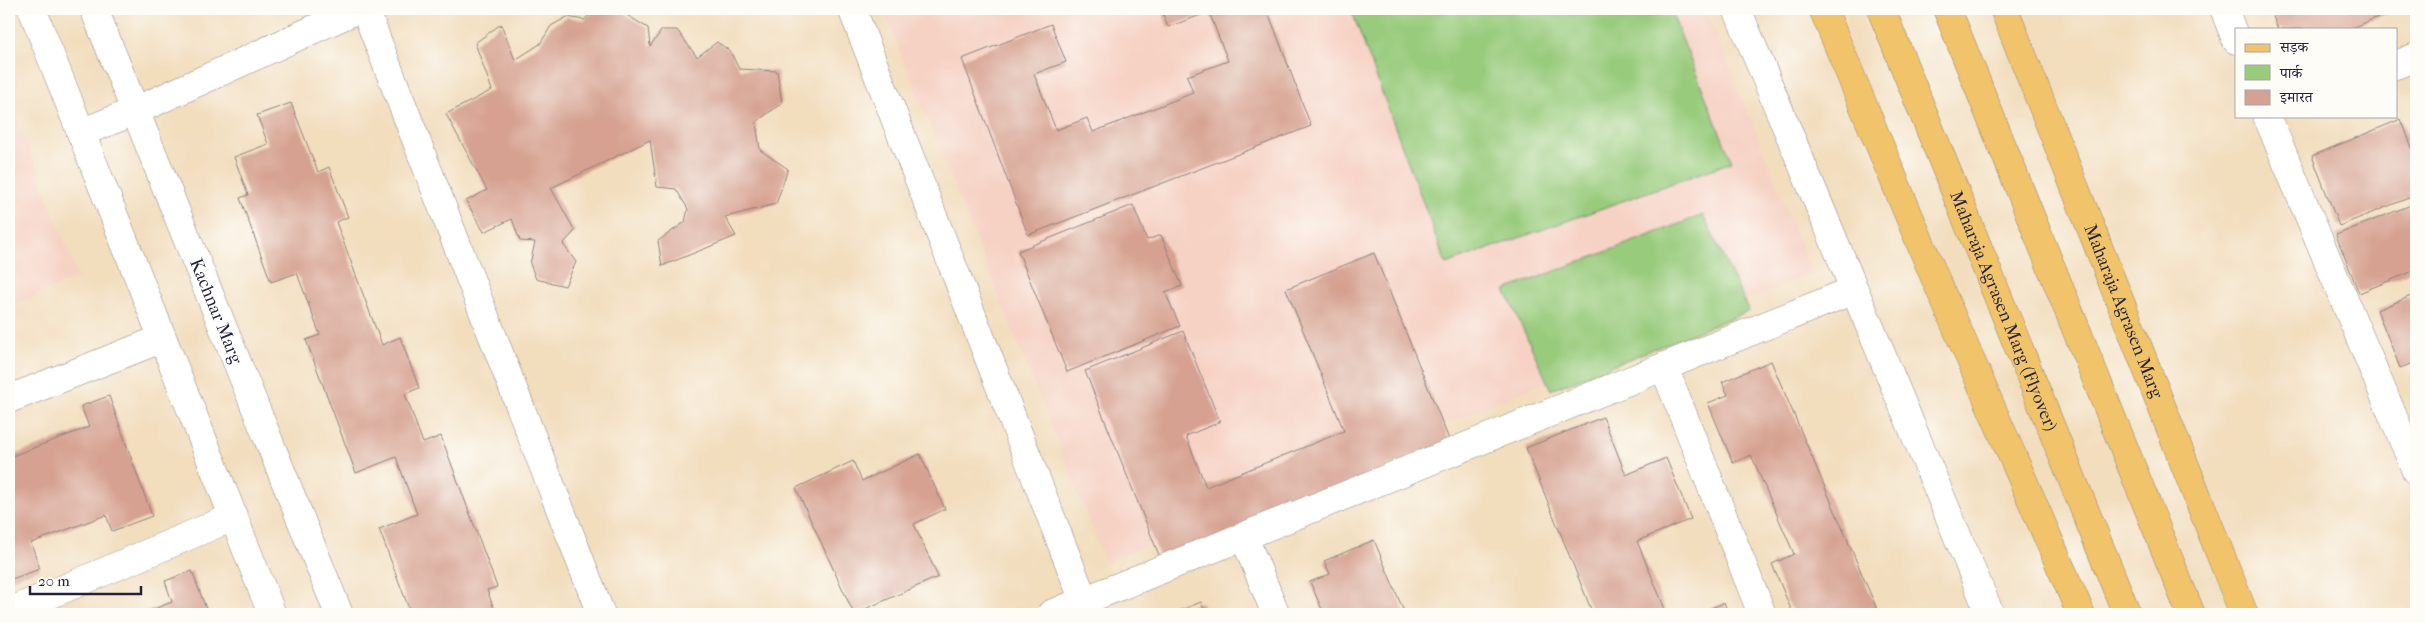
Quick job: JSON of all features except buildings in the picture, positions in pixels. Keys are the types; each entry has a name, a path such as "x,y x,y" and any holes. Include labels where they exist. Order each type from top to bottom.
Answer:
{"main road":[{"path":"1823,9 1932,271 2081,614"},
{"name":"Maharaja Agrasen Marg (Flyover)","path":"1881,9 2127,614"},
{"path":"1946,9 2192,614"},
{"name":"Maharaja Agrasen Marg","path":"2004,9 2244,614"}],"street":[{"path":"32,9 161,339 272,614"},
{"name":"Kachnar Marg","path":"94,9 339,614"},
{"path":"81,133 135,111 358,9"},
{"path":"366,9 601,614"},
{"path":"852,9 1087,608"},
{"path":"1737,9 1990,614"},
{"path":"2224,9 2235,37"},
{"path":"2398,64 2416,56"},
{"path":"2269,118 2416,471"},
{"path":"1052,614 1087,608 1244,537 1854,290"},
{"path":"9,400 161,339"},
{"path":"1664,367 1762,614"},
{"path":"9,612 233,517"},
{"path":"1244,537 1276,614"}],"shaded area":[{"path":"883,9 1706,9 1812,273 1106,562"},
{"path":"9,95 78,278 9,306"}],"green space":[{"path":"1351,9 1670,9 1732,162 1446,264"},
{"path":"1703,215 1749,311 1551,390 1505,290"}]}
